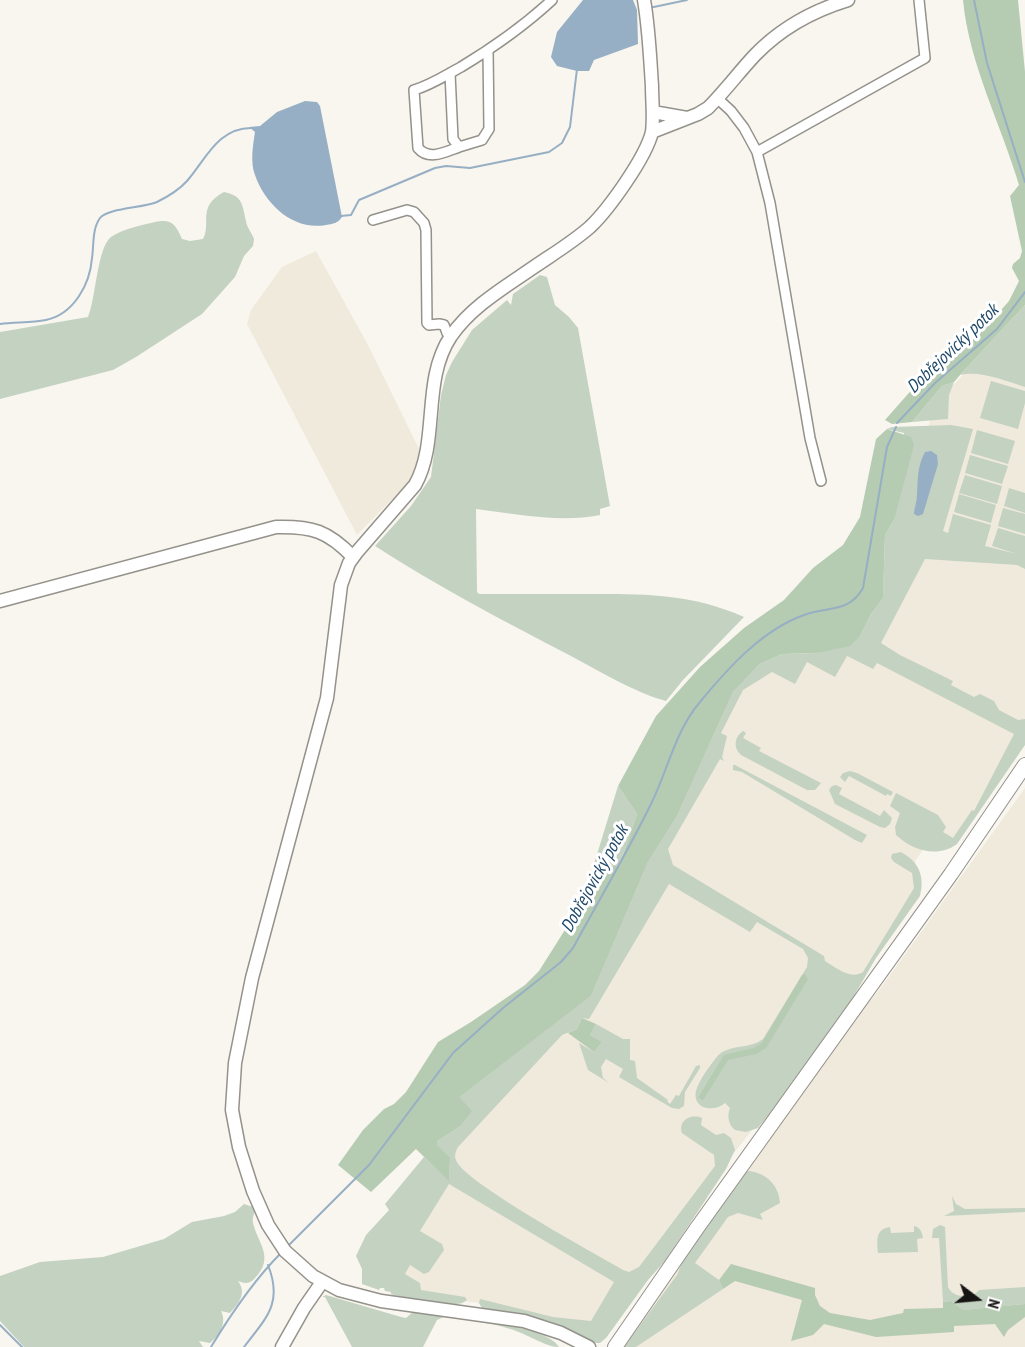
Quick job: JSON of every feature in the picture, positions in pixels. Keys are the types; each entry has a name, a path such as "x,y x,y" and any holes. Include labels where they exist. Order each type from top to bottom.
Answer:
{"main road":[{"path":"615,1347 1025,765"}],"street":[{"path":"488,51 489,129 482,140 428,155 422,153 416,141 414,90 488,51 534,17 552,0"},
{"path":"651,132 708,108 757,53 774,38 804,17 822,8 848,0"},
{"path":"757,152 925,58 919,0"},
{"path":"586,1346 547,1328 502,1318 365,1299 322,1282 283,1248 268,1225 253,1191 239,1147 232,1110 232,1087 252,978 327,698 341,585 353,557 415,485 420,476 426,457 433,388 443,352 452,336 476,308 590,226 638,163 651,132 652,112 645,6"},
{"path":"450,73 453,139 459,147"},
{"path":"717,98 744,128 757,152 770,203 810,438 821,481"},
{"path":"652,112 687,118"},
{"path":"373,220 407,210 419,216 426,231 427,323 444,325 447,333 452,336"},
{"path":"0,601 276,527 309,528 318,531 343,547 353,557"},
{"path":"282,1347 322,1282"}],"shaded area":[{"path":"316,251 368,345 422,455 413,478 357,535 247,324 251,310 282,267"},
{"path":"1025,310 1025,742 954,842 923,850 915,861 921,888 859,982 757,1124 591,1332 491,1305 407,1292 368,1272 446,1179 408,1141 579,993 735,683 815,659 872,620 935,404"},
{"path":"1025,788 1025,1347 623,1347 683,1257 763,1148 847,1027 877,993"}],"green space":[{"path":"963,0 1018,0 1025,72 1025,305 954,382 942,386 912,422 892,424 885,420 915,386 935,368 958,354 987,326 1009,301 1019,281 1012,268 1020,258 1022,251 1010,196 1019,185 979,71 966,24"},
{"path":"224,192 235,196 241,202 247,226 254,239 253,246 244,256 235,277 202,314 113,370 0,399 0,332 88,317 103,251 111,237 132,228 166,221 175,226 182,239 190,241 203,239 207,209 215,198"},
{"path":"540,275 547,277 555,305 578,328 610,506 600,509 600,515 570,518 538,517 476,509 477,592 479,594 666,596 705,603 744,617 683,680 666,701 642,693 496,617 375,546 411,506 431,477 441,395 452,362 472,330 507,300 511,305 513,294"},
{"path":"1025,305 1025,387 984,375 960,375"},
{"path":"991,381 1025,391 1025,403 1018,429 980,418"},
{"path":"954,382 949,395 948,419 912,422 942,386"},
{"path":"951,425 973,429 943,531 948,533 953,514 991,525 985,546 1017,554 992,546 998,528 1025,536 1025,569 1017,565 925,559 881,643 953,681 951,685 974,697 980,694 994,701 999,710 1018,720 1025,719 1025,745 957,844 942,851 918,849 896,835 895,827 900,813 890,806 896,793 938,815 946,827 943,832 953,838 972,810 974,811 1014,734 877,663 873,669 847,656 835,677 807,662 795,684 772,672 743,690 721,733 727,736 722,757 724,761 720,759 668,849 673,865 824,956 825,961 839,970 853,975 863,972 914,888 912,873 894,862 891,858 892,854 901,852 912,860 921,876 920,896 876,958 837,1025 797,1081 758,1128 746,1132 735,1130 729,1120 730,1108 725,1103 715,1108 705,1108 697,1102 696,1091 702,1078 721,1053 763,1039 807,967 808,958 803,949 757,922 750,932 669,884 589,1019 582,1018 577,1029 562,1035 458,1147 455,1155 464,1170 481,1184 560,1234 629,1272 639,1267 715,1166 714,1155 682,1133 683,1122 689,1117 702,1118 701,1125 716,1135 724,1133 731,1138 735,1150 726,1169 665,1261 648,1280 606,1338 596,1343 482,1308 479,1303 480,1299 553,1317 591,1321 614,1282 449,1184 420,1231 442,1244 444,1250 429,1272 424,1274 410,1265 405,1274 420,1283 421,1290 465,1297 467,1300 452,1305 441,1305 408,1299 391,1294 384,1288 379,1290 362,1284 362,1269 356,1256 366,1235 389,1210 385,1204 424,1157 449,1180 450,1157 437,1145 437,1141 459,1127 458,1097 591,996 648,862 677,816 733,692 760,664 782,654 817,653 860,636 871,614 883,598 885,535 894,520 904,433 887,429"},
{"path":"887,429 911,437 914,445 894,520 885,535 883,598 871,614 860,636 850,646 817,653 782,654 760,664 733,692 677,816 648,862 591,996 459,1097 472,1111 459,1127 437,1141 437,1145 450,1157 449,1181 416,1149 371,1192 338,1165 363,1130 384,1109 394,1104 406,1092 438,1042 525,985 539,971 580,906 594,864 619,866 637,814 618,786 656,716 700,667 744,628 784,600 813,568 843,545 860,517 876,439"},
{"path":"977,430 1015,441 1008,464 971,453"},
{"path":"970,455 1008,466 1002,484 965,473"},
{"path":"965,475 1002,486 997,504 959,493"},
{"path":"1009,488 1025,493 1025,513 1004,506"},
{"path":"959,494 996,505 991,523 954,512"},
{"path":"1003,508 1025,514 1025,534 998,526"},
{"path":"743,731 746,733 743,738 761,748 759,751 821,783 815,790 807,790 741,755 736,743"},
{"path":"733,765 867,835 862,843 855,840 742,772 733,770"},
{"path":"850,771 893,792 891,796 887,794 886,796 849,776 845,782 840,777 843,773"},
{"path":"836,785 842,788 839,794 880,816 884,810 892,818 890,824 885,828 880,827 835,804 829,790"},
{"path":"618,786 637,814 619,866 594,864"},
{"path":"805,974 808,979 766,1048 756,1054 728,1060 703,1100 698,1098 724,1055 754,1048 762,1043 802,975"},
{"path":"582,1018 596,1024 590,1035 602,1042 594,1052 568,1033 577,1029"},
{"path":"596,1024 623,1039 630,1039 630,1060 635,1061 637,1078 668,1100 670,1104 676,1095 679,1096 696,1066 700,1065 685,1092 684,1106 679,1109 672,1108 619,1077 623,1069 606,1059 601,1067 603,1078 609,1083 588,1070 579,1043 594,1052 602,1042 590,1035"},
{"path":"745,1172 761,1174 774,1185 780,1203 760,1214 763,1220 738,1213 728,1217 695,1263 719,1280 723,1289 636,1347 624,1347 677,1275 684,1258"},
{"path":"952,1196 956,1204 965,1209 1025,1208 1025,1212 944,1216 954,1211"},
{"path":"244,1204 255,1209 253,1223 263,1250 264,1264 251,1281 245,1283 238,1281 242,1290 239,1302 230,1313 221,1311 222,1328 210,1343 199,1341 203,1347 24,1347 0,1321 0,1276 40,1262 103,1257 164,1239 192,1222 224,1216 235,1212"},
{"path":"940,1225 945,1227 948,1287 953,1293 966,1296 974,1295 979,1290 1025,1287 1025,1304 963,1310 951,1301 943,1302 939,1238 932,1238 933,1229"},
{"path":"914,1226 918,1227 923,1238 917,1239 918,1252 878,1253 878,1236 882,1230 890,1227 891,1233 914,1232"},
{"path":"731,1264 815,1288 815,1295 820,1306 830,1313 870,1320 903,1313 904,1309 943,1308 943,1302 951,1301 963,1310 1025,1304 1025,1317 1008,1330 1004,1337 995,1324 954,1326 954,1332 876,1337 824,1324 813,1335 791,1341 802,1300 735,1281 723,1289 719,1280"},
{"path":"326,1295 406,1318 414,1311 515,1327 535,1332 550,1339 559,1347 502,1327 444,1317 437,1320 423,1347 352,1347 325,1297 322,1297"}],"water":[{"path":"583,0 633,0 637,10 638,44 594,60 589,71 577,71 557,66 551,57 557,32"},
{"path":"305,101 317,102 320,106 342,217 331,224 314,226 302,224 282,213 266,196 253,170 252,154 255,132 249,127 260,126 277,112"},
{"path":"931,451 937,455 938,464 923,514 918,516 914,514 919,468 925,452"}],"waterway":[{"path":"649,8 687,0"},
{"name":"Dobřejovický potok","path":"974,0 987,63 1025,182"},
{"path":"341,216 351,215 359,200 435,168 446,166 470,168 549,152 562,143 570,127 577,69"},
{"path":"0,324 46,320 65,311 79,296 88,278 94,232 100,218 110,212 151,204 169,196 187,181 221,139 240,129 251,128"},
{"name":"Dobřejovický potok","path":"897,423 935,383 997,329 1025,292"},
{"name":"Dobřejovický potok","path":"287,1247 369,1165 453,1053 503,1008 561,962 573,948 651,804 684,725 711,689 734,663 774,630 804,615 845,605 851,602 863,588 887,447 896,427"},
{"name":"Dobřejovický potok","path":"211,1347 243,1298 281,1253"},
{"path":"244,1347 266,1318 273,1300 274,1290 268,1265"},
{"name":"Dobřejovický potok","path":"0,1325 22,1347"}]}
